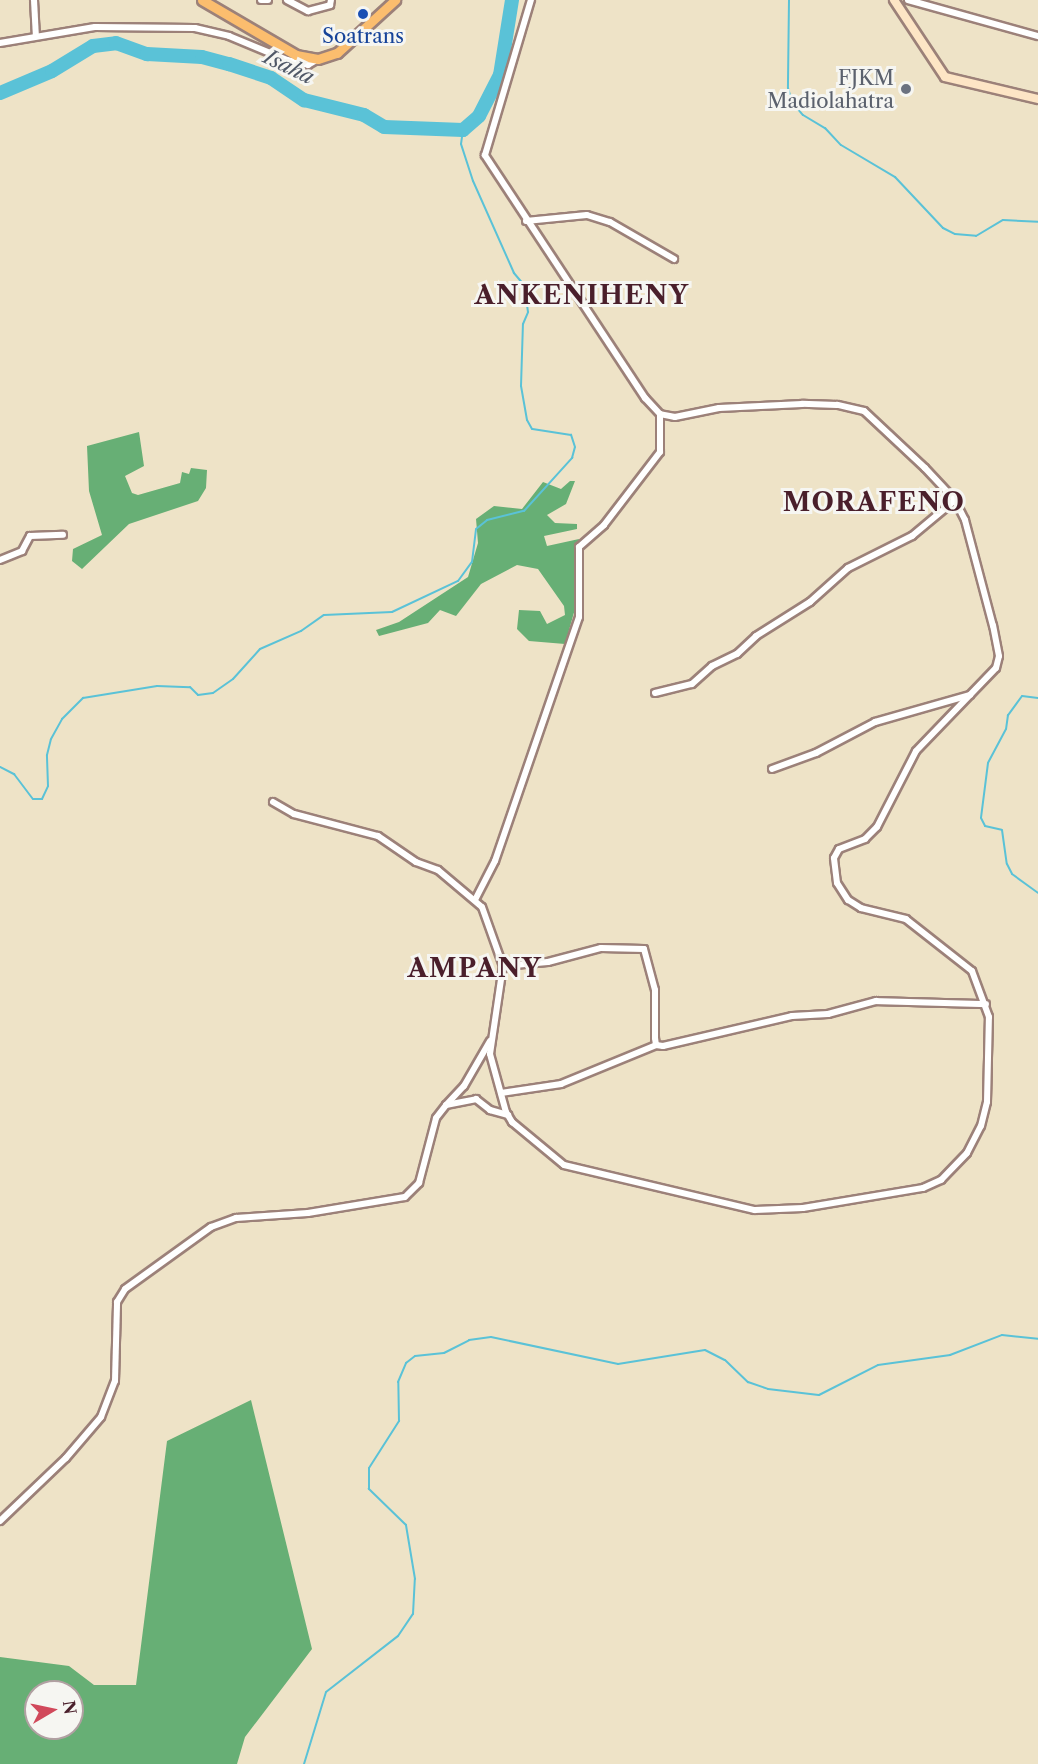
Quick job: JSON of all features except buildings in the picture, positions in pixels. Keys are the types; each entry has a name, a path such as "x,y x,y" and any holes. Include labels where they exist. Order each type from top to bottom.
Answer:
{"main road":[{"path":"202,0 296,55 318,59 337,53 395,0"}],"street":[{"path":"34,0 36,36"},
{"path":"261,0 268,0"},
{"path":"287,0 308,11 330,5 331,0"},
{"path":"475,900 495,861 579,617 579,547 604,525 660,453 660,414 526,221 485,155 531,0"},
{"path":"894,0 945,78 1038,99"},
{"path":"908,0 938,11 1038,36"},
{"path":"0,43 96,27 195,28 229,36 287,60 308,64 318,59"},
{"path":"526,221 587,214 610,222 674,259"},
{"path":"273,802 294,813 378,836 416,862 438,870 482,907 503,966 490,1054 501,1093 508,1115 548,1155 564,1165 755,1210 803,1208 923,1188 942,1180 967,1153 981,1125 987,1102 989,1017 986,1004 972,971 924,930 906,919 861,908 848,900 837,883 834,858 839,849 865,839 877,827 916,751 996,668 999,656 970,534 955,500 864,411 837,405 802,404 719,408 675,417 660,414"},
{"path":"655,693 692,684 712,666 737,654 756,636 810,602 848,568 912,536 955,500"},
{"path":"0,560 22,551 30,536 63,535"},
{"path":"772,769 816,753 875,722 973,694"},
{"path":"503,966 548,962 601,948 644,949 655,990 656,1045"},
{"path":"501,1093 561,1084 656,1045 792,1017 828,1014 876,1001 986,1004"},
{"path":"0,1521 66,1458 100,1417 115,1381 117,1302 125,1289 211,1227 236,1218 308,1213 405,1197 419,1183 436,1118 464,1086 492,1039"},
{"path":"446,1105 476,1099 490,1110 508,1115"}],"green space":[{"path":"139,432 144,466 125,476 132,493 138,495 180,483 182,472 189,474 191,468 207,470 206,488 198,501 129,524 82,569 72,561 73,549 102,535 89,491 87,446"},
{"path":"570,481 575,481 566,504 547,515 555,523 577,524 577,529 544,536 547,546 579,539 574,559 577,602 565,644 529,641 517,629 519,610 540,611 547,624 565,615 564,606 538,569 517,565 481,584 456,616 440,610 428,623 379,636 376,630 399,622 468,577 478,543 476,519 494,506 522,509 543,482 561,489"},
{"path":"251,1400 312,1649 245,1737 237,1764 0,1764 0,1657 69,1666 94,1685 136,1685 167,1441"}],"waterway":[{"name":"Isaha","path":"0,93 52,71 93,46 116,43 147,54 202,57 229,64 271,78 304,100 364,115 384,127 463,130 479,116 500,75 512,0"},
{"path":"789,0 788,88 792,102 803,115 825,128 841,145 895,177 943,228 955,234 976,236 1003,220 1038,222"},
{"path":"0,767 14,774 33,799 42,799 48,786 47,755 51,739 62,719 83,698 157,686 190,687 198,695 213,693 233,679 260,649 301,631 324,615 392,612 458,581 472,562 476,529 487,520 524,511 572,458 575,447 571,435 532,429 527,420 521,386 523,324 528,312 524,285 514,273 473,181 461,144 463,130"},
{"path":"1038,698 1022,696 1008,715 1006,729 988,763 981,818 985,826 1002,830 1007,864 1012,874 1038,893"},
{"path":"304,1764 326,1692 398,1636 413,1614 415,1579 406,1525 369,1489 369,1468 399,1421 398,1382 406,1363 415,1356 444,1353 469,1340 491,1337 618,1364 705,1350 725,1360 748,1382 768,1389 819,1395 878,1365 950,1355 1002,1335 1038,1339"}],"place":[{"name":"Soatrans","path":"363,14"},
{"name":"FJKM Madiolahatra","path":"906,89"}],"district":[{"name":"ANKENIHENY","path":"582,296"},
{"name":"MORAFENO","path":"874,503"},
{"name":"AMPANY","path":"475,969"}]}
